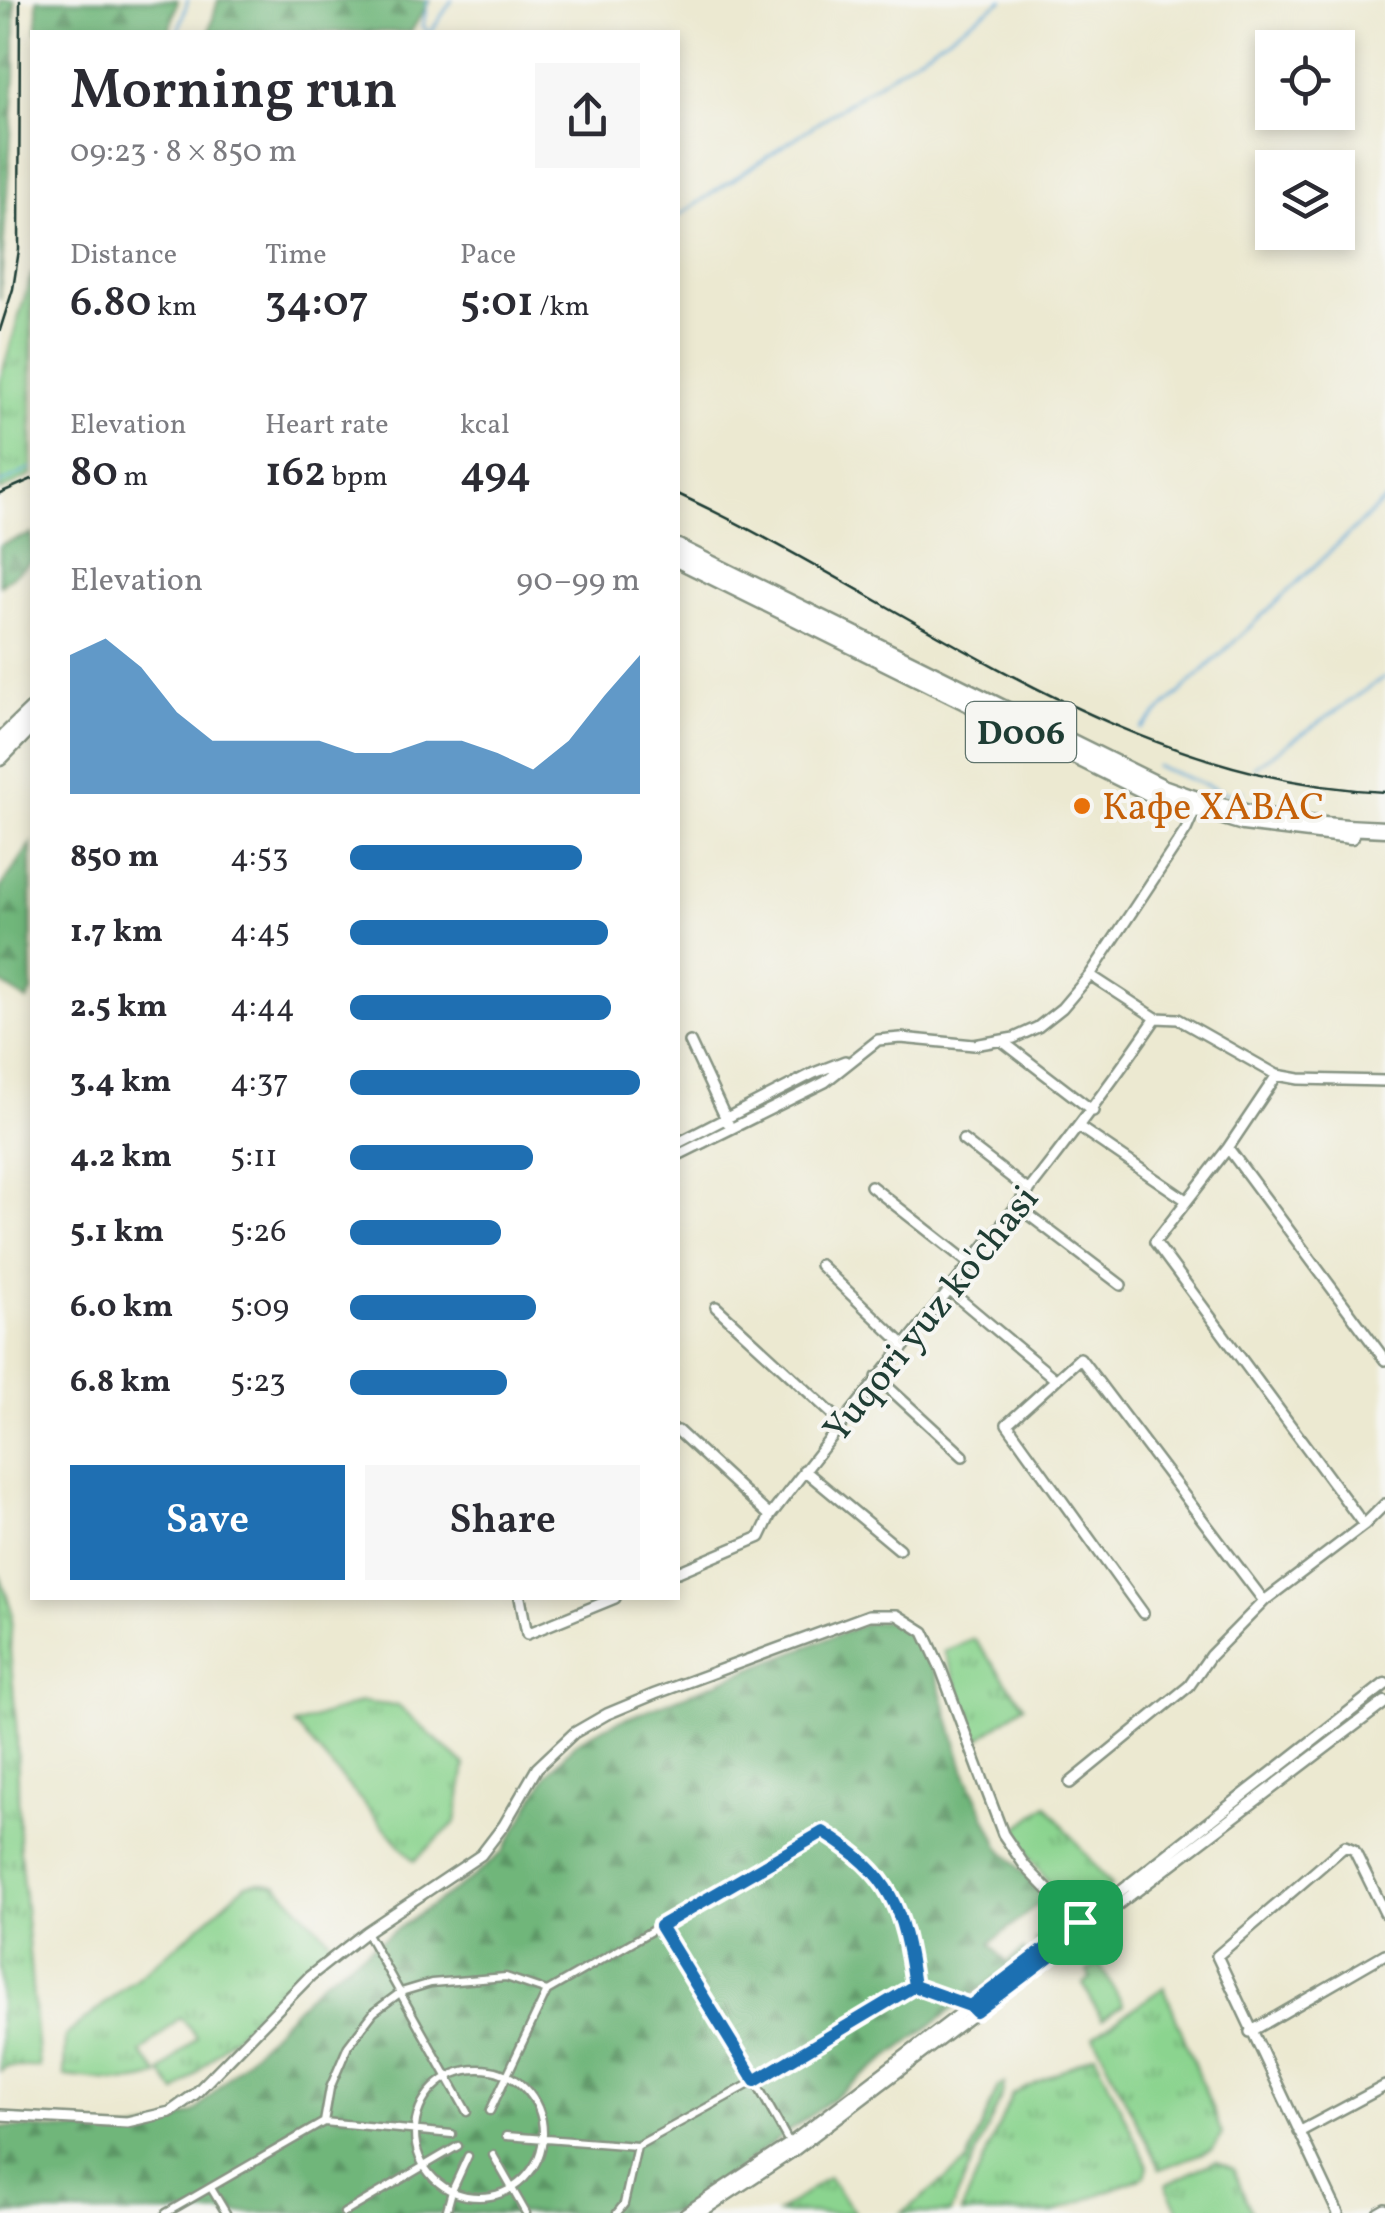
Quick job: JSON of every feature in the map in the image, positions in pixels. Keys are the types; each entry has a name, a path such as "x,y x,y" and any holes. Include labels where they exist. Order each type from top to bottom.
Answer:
{"main road":[{"name":"D006","path":"680,549 1064,747"},
{"name":"D006","path":"680,561 1064,747 1197,805 1276,829 1385,838"},
{"path":"0,741 30,712"},
{"path":"0,758 30,727"},
{"name":"D006","path":"1197,805 1286,820 1385,828"}],"street":[{"path":"680,1154 824,1082 878,1040 901,1038 974,1046 1025,1033 1048,1019 1090,974 1197,805"},
{"path":"1090,974 1156,1018 1178,1019 1277,1075 1385,1081"},
{"name":"Yuqori yuz ko'chasi","path":"680,1571 759,1538 804,1470 1093,1111 1156,1018"},
{"path":"1002,1040 1093,1111"},
{"path":"690,1042 731,1130"},
{"path":"680,1142 814,1073 853,1058"},
{"path":"1277,1075 1228,1148 1155,1242 1364,1525"},
{"path":"1080,1127 1186,1200"},
{"path":"963,1140 1029,1191"},
{"path":"1228,1148 1385,1360"},
{"path":"871,1186 969,1263"},
{"path":"1017,1206 1121,1286"},
{"path":"820,1265 903,1344"},
{"path":"949,1290 1055,1380"},
{"path":"716,1306 842,1423"},
{"path":"1144,1613 1007,1424 1080,1358 1264,1601"},
{"path":"877,1377 963,1456"},
{"path":"680,1433 770,1516"},
{"path":"804,1470 900,1548"},
{"path":"1070,1783 1189,1686 1210,1656 1264,1601 1364,1525 1385,1504"},
{"path":"520,1600 527,1634 611,1600"},
{"path":"0,2115 126,2122 170,2112 195,2094 290,1995 366,1932 481,1855 538,1768 574,1733 655,1694 859,1618 885,1613 909,1620 924,1632 1003,1834 1025,1866 1083,1925"},
{"path":"1308,1753 1385,1684"},
{"path":"700,2213 1308,1753 1385,1702"},
{"path":"490,2111 547,1991 823,1832 846,1846 892,1893 902,1919 914,1986"},
{"path":"1338,2213 1217,1956 1348,1846 1354,1850 1385,1913"},
{"path":"660,1926 792,2147"},
{"path":"366,1932 467,2112"},
{"path":"1250,2032 1385,1954"},
{"path":"324,2122 330,2088 348,2046 374,2012 400,1992 430,1983 506,1977 547,1991"},
{"path":"914,1986 973,2009"},
{"path":"506,2136 637,2146 914,1986"},
{"path":"481,2069 507,2075 528,2090 540,2111 544,2138 538,2160 524,2180 480,2198 452,2191 436,2181 424,2166 415,2129 421,2107 432,2090 447,2078 481,2069"},
{"path":"1299,2132 1385,2086"},
{"path":"166,2213 324,2122 452,2134"},
{"path":"344,2213 458,2146"},
{"path":"617,2213 624,2204 637,2146"},
{"path":"685,2213 792,2147"},
{"path":"492,2155 526,2213"},
{"path":"446,2213 468,2156"},
{"path":"211,2188 226,2213"},
{"path":"1378,2213 1385,2209"}],"green space":[{"path":"0,0 15,0 15,76 0,300"},
{"path":"37,0 178,0 170,30 37,30"},
{"path":"218,0 430,0 412,30 210,30"},
{"path":"30,280 30,476 0,491 0,380"},
{"path":"30,535 30,562 0,585 0,545"},
{"path":"30,845 27,1001 0,982 0,889"},
{"path":"0,1574 12,1612 10,1650 17,1734 19,1840 39,2067 6,2067 0,2071"},
{"path":"890,1620 912,1632 936,1674 964,1769 999,1846 1068,1923 1039,1946 1035,1941 1056,1924 1039,1904 990,1943 1006,1963 1024,1950 1027,1954 675,2213 0,2213 0,2127 129,2132 161,2127 194,2113 322,1981 503,1852 547,1775 576,1742 609,1725 867,1623"},
{"path":"974,1639 1024,1705 978,1740 944,1651"},
{"path":"361,1702 398,1706 465,1765 456,1822 414,1861 295,1725"},
{"path":"1047,1805 1111,1886 1084,1911 1076,1900 1054,1890 1012,1832"},
{"path":"247,1884 277,1885 333,1943 176,2093 161,2072 197,2037 180,2017 141,2053 159,2075 125,2082 64,2076 65,2036"},
{"path":"1100,1964 1123,2005 1102,2019 1083,1984 1091,1978 1087,1971"},
{"path":"1164,1987 1222,2134 1213,2149 1160,2169 1094,2036"},
{"path":"1095,2054 1148,2166 1145,2176 1053,2213 961,2213 1012,2095"},
{"path":"1004,2084 950,2213 902,2213 967,2162 998,2087"},
{"path":"1216,2161 1233,2169 1252,2213 1180,2213 1166,2184"},
{"path":"828,2177 855,2213 778,2213"}],"waterway":[{"path":"179,30 188,0"},
{"path":"426,30 423,26 428,0"},
{"path":"432,30 452,0"},
{"path":"680,215 1003,0"},
{"path":"0,484 30,469"},
{"path":"1141,729 1385,500"},
{"path":"1254,767 1385,677"},
{"path":"1156,766 1239,798 1242,790"}],"railway":[{"path":"0,330 13,289 19,250 20,0"},
{"path":"0,493 30,480"},
{"path":"680,495 764,537 1018,679 1105,721 1195,756 1288,780 1385,792"}],"place":[{"name":"Кафе ХАВАС","path":"1082,806"}],"route":[{"path":"1080,1922 970,2006 914,1986 755,2081 660,1926 823,1832 846,1846 892,1893 902,1919 914,1986 970,2006 976,2012 1086,1929 1080,1922"}]}
